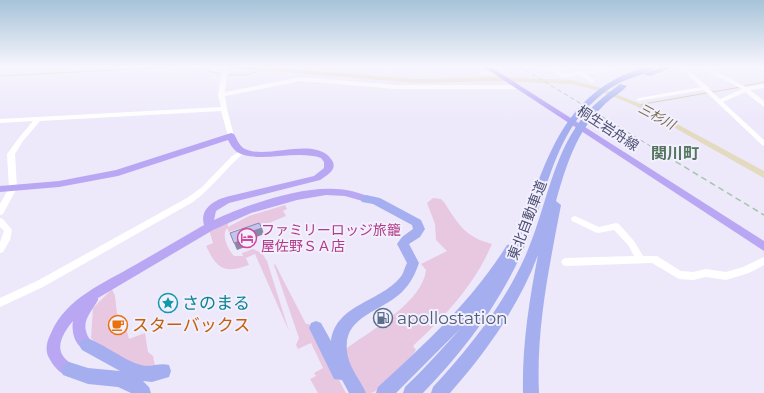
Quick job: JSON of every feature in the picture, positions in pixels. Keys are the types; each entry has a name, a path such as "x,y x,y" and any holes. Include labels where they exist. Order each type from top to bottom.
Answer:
{"highway":[{"name":"東北自動車道","path":"439,393 487,335 514,292 537,243 559,169 570,142 573,127 582,107 598,93 614,84"},
{"name":"東北自動車道","path":"411,393 452,350 488,302 509,267 528,226 559,139 607,96 624,84"},
{"path":"531,393 530,358 532,326 557,195 559,169"},
{"path":"366,199 412,226 410,234 395,237"},
{"path":"353,391 340,358 339,340 341,333 348,320 355,314 390,295 407,279 413,263 403,244 416,234 419,229 417,224 412,220 376,201 366,199"},
{"path":"384,393 465,314 493,278 516,237 528,226"},
{"path":"316,328 353,391"},
{"path":"87,345 139,373 152,374 163,371"},
{"path":"69,370 89,376 114,377 125,380 133,383 143,393"}],"main road":[{"name":"桐生岩舟線","path":"515,84 764,247"},
{"path":"0,189 59,184 118,173 231,136 242,152 256,154 316,153 327,158 330,164 327,171 311,180 230,199 219,204 209,213 208,222 210,227"},
{"path":"69,370 56,360 53,351 58,331 64,321 82,303 210,227 243,212 302,196 337,191 352,193 366,199"},
{"path":"87,345 81,340 78,324 82,314 89,304 106,288"}],"street":[{"path":"221,84 221,95 231,136"},
{"path":"221,95 274,84"},
{"path":"358,84 397,88 518,86"},
{"path":"702,84 764,144"},
{"path":"738,84 757,96 764,105"},
{"path":"719,101 746,89 764,86"},
{"path":"639,100 707,89"},
{"path":"0,121 224,109"},
{"path":"0,212 13,188 11,154 20,140 38,119"},
{"path":"0,303 40,284 190,200 210,186 229,161 242,152"},
{"path":"575,219 598,230 616,226 631,243 640,259"},
{"path":"0,221 8,230 6,240 0,250"},
{"path":"566,262 654,259 679,275 693,276 706,273 730,276 764,261"}],"shaded area":[{"path":"433,198 441,199 444,202 463,229 475,238 492,244 468,287 447,312 413,346 416,350 396,374 383,386 371,393 349,393 358,386 346,362 347,348 394,315 406,304 423,282 426,270 421,264 447,251 436,240 435,224 427,203"},
{"path":"285,205 287,209 283,211 286,216 262,226 263,229 245,235 241,228 229,232 227,228 225,231 225,238 234,256 243,256 242,253 253,249 262,253 267,261 289,331 255,254 246,258 249,265 240,268 227,269 222,268 214,260 206,246 213,243 209,230 228,223 228,227 249,216"},
{"path":"275,264 306,324 309,324 346,393 318,393 310,379 316,376 314,373 323,368 311,343 298,349 296,345 299,338 274,265"},
{"path":"112,289 115,296 118,321 112,324 113,332 126,327 129,339 145,333 148,352 153,356 155,366 141,367 99,346 91,338 93,308"}],"building":[{"path":"259,223 262,228 241,235 243,240 234,243 230,233"}],"waterway":[{"name":"三杉川","path":"581,84 602,90 638,105 764,175"},
{"path":"744,86 752,84"},
{"path":"638,105 741,87"}],"railway":[{"path":"549,84 652,147"},
{"path":"650,146 764,215"}],"place":[{"name":"ファミリーロッジ旅籠 屋佐野ＳＡ店","path":"247,238"},
{"name":"さのまる","path":"168,303"},
{"name":"apollostation","path":"383,318"},
{"name":"スターバックス","path":"118,325"}],"district":[{"name":"関川町","path":"675,153"}]}
